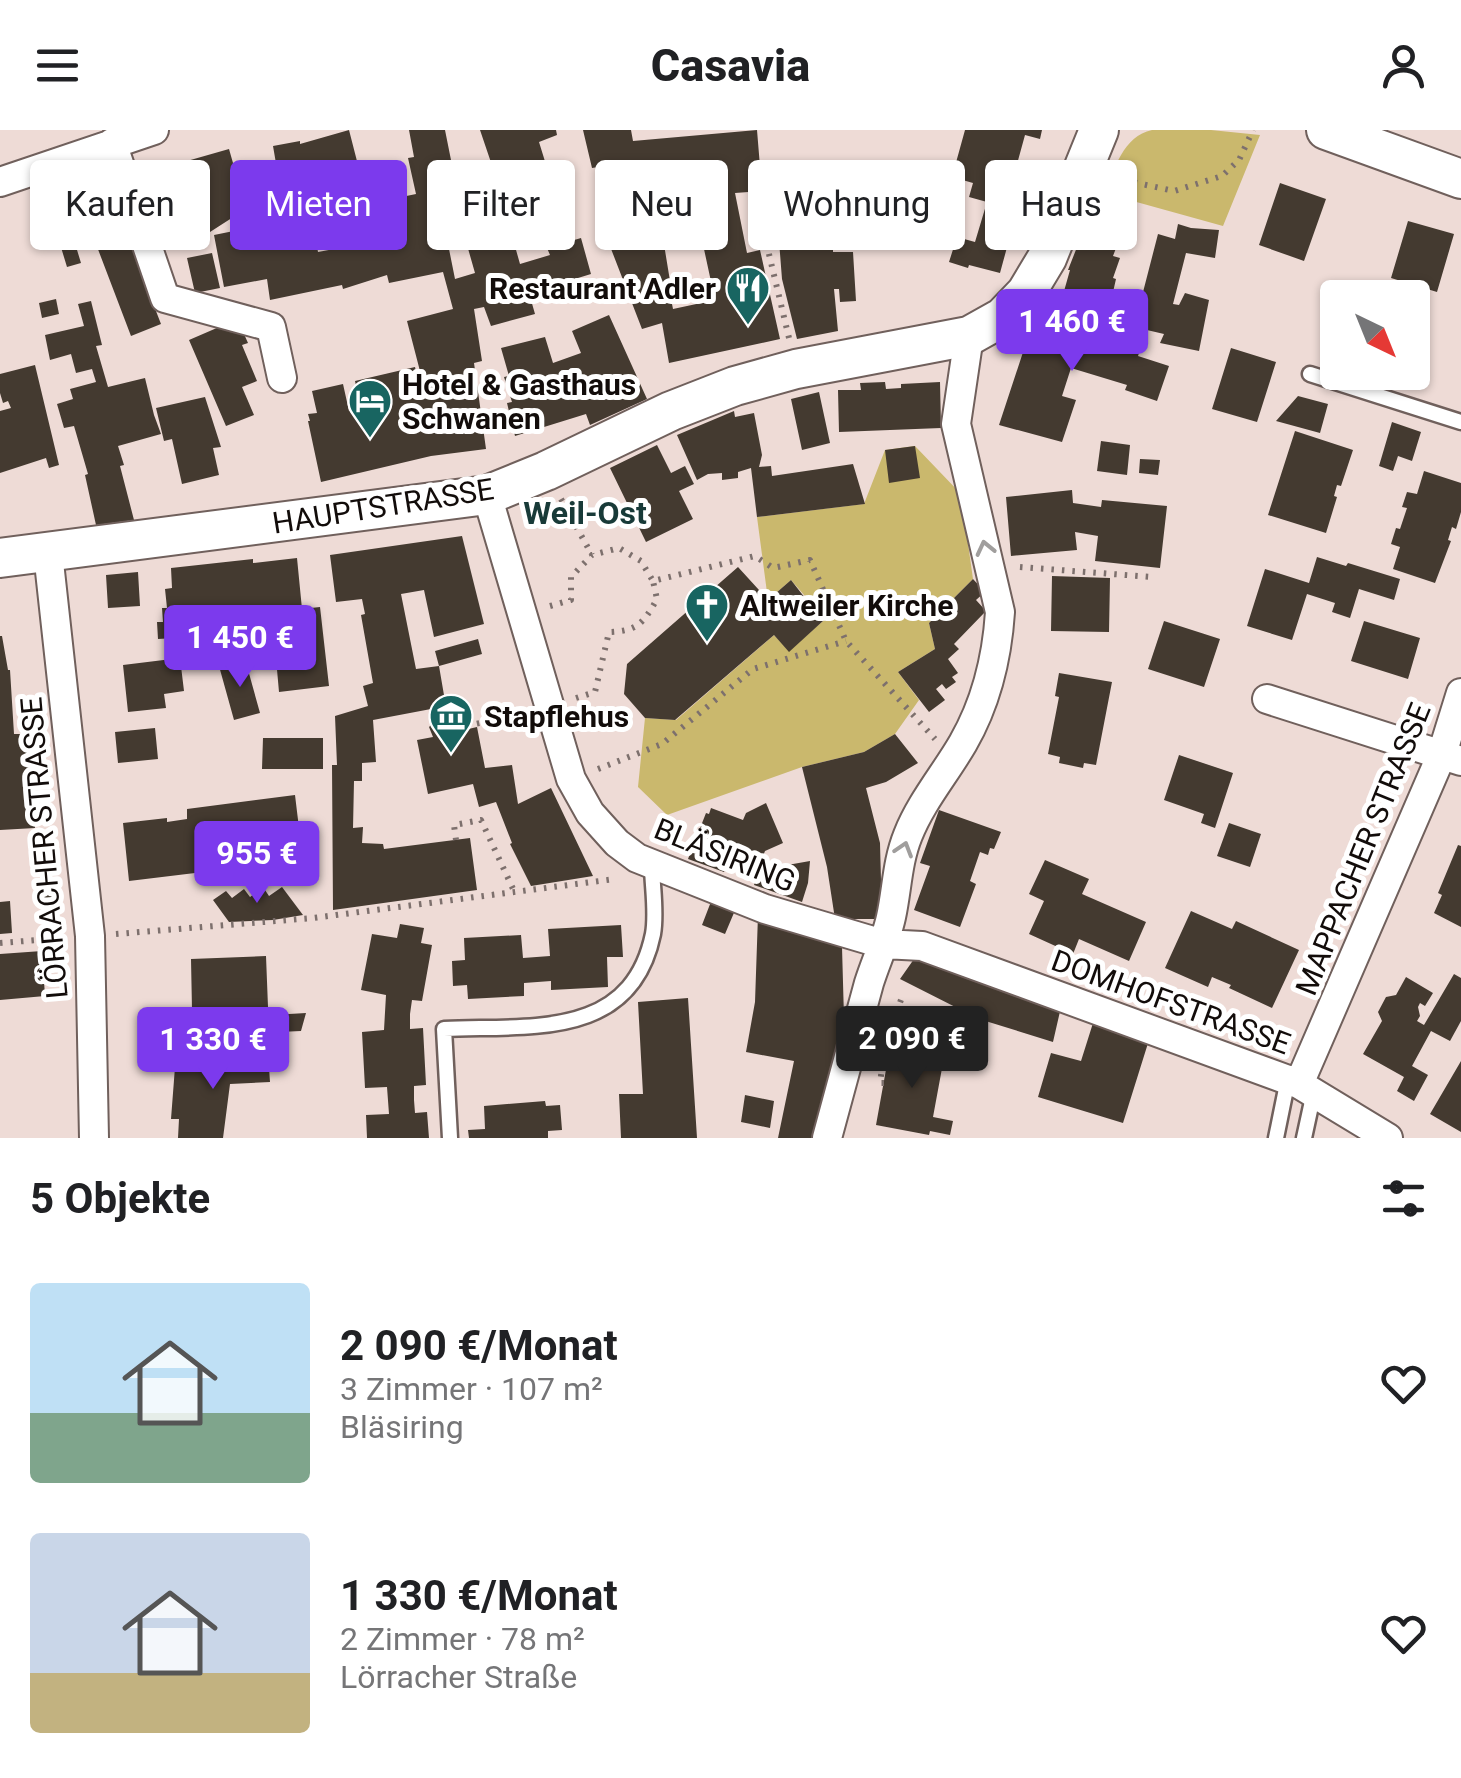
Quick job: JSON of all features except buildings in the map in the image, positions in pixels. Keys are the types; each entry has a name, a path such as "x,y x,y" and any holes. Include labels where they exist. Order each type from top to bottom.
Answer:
{"street":[{"path":"0,182 154,130"},
{"name":"HAUPTSTRASSE","path":"0,558 487,495 670,411 735,386 796,369 969,336 1003,317 1026,293 1047,258 1100,130"},
{"path":"1326,130 1461,179"},
{"path":"112,143 164,298 271,327 282,378"},
{"path":"828,1138 891,916 896,876 908,835 980,709 998,638 1000,612 956,424 969,336"},
{"name":"BLÄSIRING","path":"487,495 571,779 590,813 617,842 644,861 765,910 883,944 922,946"},
{"name":"LÖRRACHER STRASSE","path":"48,553 90,936 94,1138"},
{"name":"MAPPACHER STRASSE","path":"1300,1085 1451,758 1461,693"},
{"path":"1267,699 1451,758"},
{"name":"DOMHOFSTRASSE","path":"922,946 1300,1085 1388,1138"}],"lane":[{"path":"1310,374 1461,422"},
{"path":"450,1138 444,1029 566,1023 592,1015 615,1001 634,980 654,930 644,861"},
{"path":"1276,1138 1300,1085"},
{"path":"1300,1085 1304,1138"}],"path":[{"path":"1137,184 1174,191 1222,176 1239,160 1254,130"},
{"path":"768,250 796,369"},
{"path":"546,471 592,555"},
{"path":"446,730 550,708 595,692 608,632 630,631 648,616 657,599 653,581 641,560 619,548 592,555 571,577 572,600 520,614"},
{"path":"653,581 755,556 773,568 810,560 846,641 952,758"},
{"path":"989,565 1152,577"},
{"path":"571,779 662,744 752,669 846,641"},
{"path":"456,840 454,825 481,820 514,892"},
{"path":"0,944 312,918 617,879 644,861"},
{"path":"884,1084 880,1082 886,1043"}],"shaded area":[{"path":"1211,130 1260,135 1223,226 1137,202 1137,160 1118,160 1142,133"},
{"path":"915,446 961,494 973,579 929,623 935,649 898,672 919,700 895,734 864,752 802,767 667,815 638,787 645,718 676,720 774,635 789,651 823,621 791,580 768,600 757,517 864,504 885,450"}],"place":[{"name":"Restaurant Adler","path":"748,326"},
{"name":"Hotel & Gasthaus Schwanen","path":"370,439"},
{"name":"Altweiler Kirche","path":"707,643"},
{"name":"Stapflehus","path":"451,754"}],"district":[{"name":"Weil-Ost","path":"585,513"}]}
